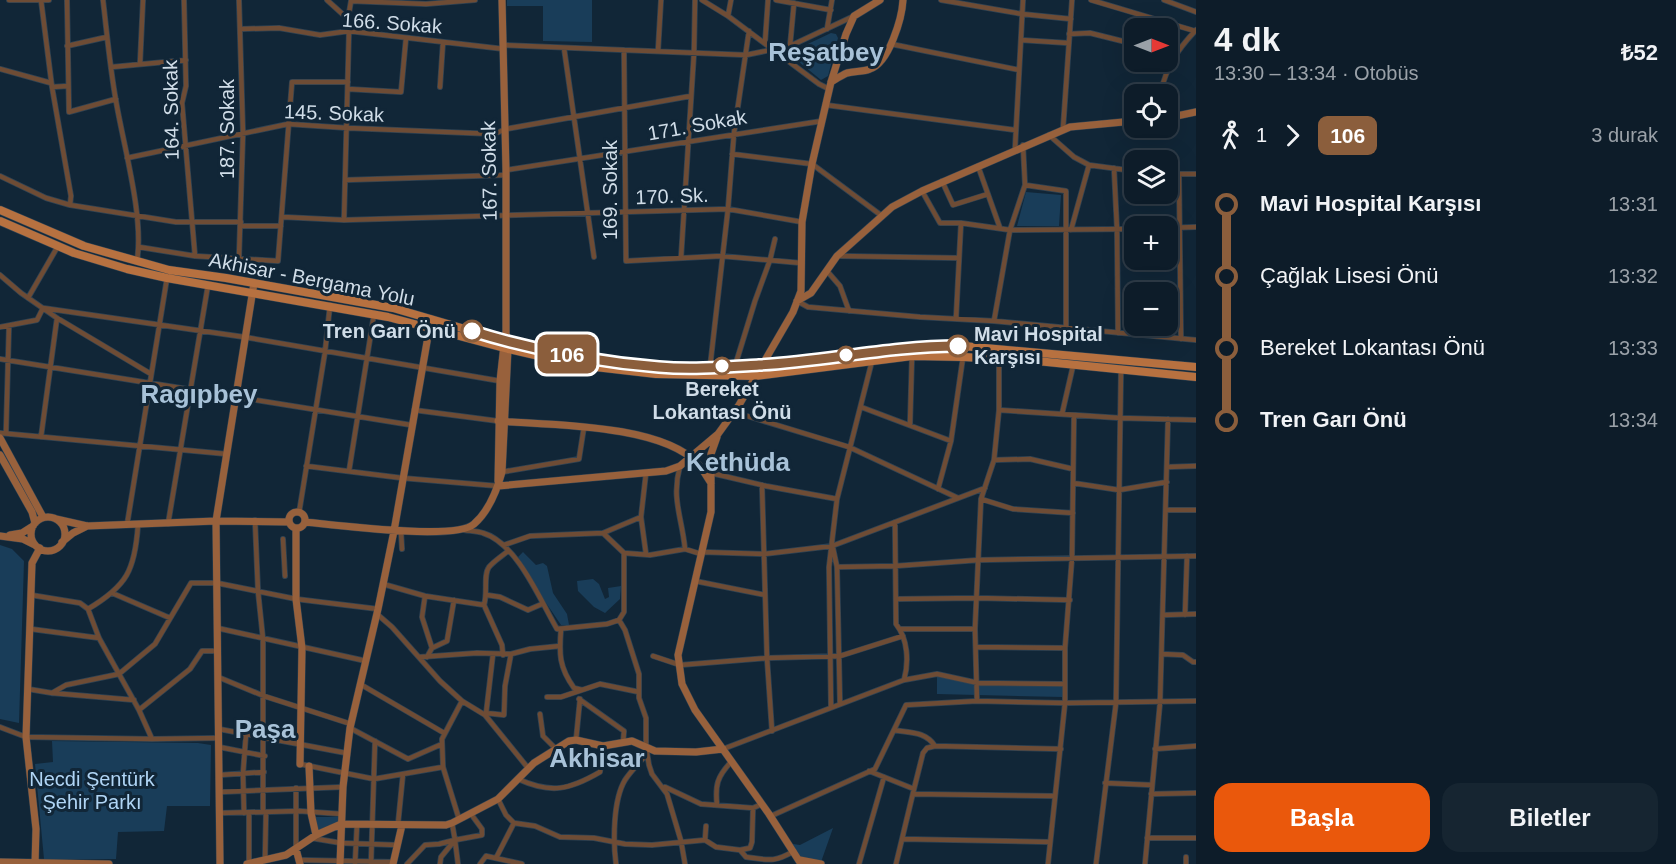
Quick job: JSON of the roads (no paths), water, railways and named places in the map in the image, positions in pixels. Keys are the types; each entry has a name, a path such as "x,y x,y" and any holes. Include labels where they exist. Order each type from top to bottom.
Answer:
{"main road":[{"name":"Akhisar - Bergama Yolu","path":"0,210 84,246 137,262 169,270 393,308 430,323 578,365 656,374 755,376 912,356 999,359 1196,377"},
{"name":"Akhisar - Bergama Yolu","path":"0,221 103,262 167,278 430,323"},
{"name":"Akhisar - Bergama Yolu","path":"505,346 661,367 762,365 920,346 963,346 1196,367"}],"street":[{"path":"9,0 49,0"},
{"path":"41,0 52,85 71,196 70,205"},
{"path":"67,0 69,112 116,99"},
{"path":"103,0 116,99 137,217 139,247 137,262"},
{"path":"140,64 143,0"},
{"name":"164. Sokak","path":"184,0 186,86 182,103 195,256"},
{"name":"187. Sokak","path":"239,0 243,133 239,258"},
{"path":"327,0 348,19"},
{"path":"344,220 348,128 348,19 351,1 475,0"},
{"name":"167. Sokak","path":"502,0 506,129 505,346"},
{"path":"658,51 661,0"},
{"path":"681,258 692,96 694,0"},
{"path":"702,0 749,31 819,84 830,86 846,73 871,69 881,63 891,44 903,8 903,0"},
{"path":"728,16 731,0"},
{"path":"765,43 768,0"},
{"path":"776,0 831,10"},
{"path":"827,29 832,0"},
{"path":"306,466 402,478 498,486 666,471 680,466 690,458 718,434 734,412 794,312 801,291 802,222 812,164 830,86 854,16 880,0"},
{"path":"941,0 1022,14 1071,19"},
{"path":"1015,149 1023,0"},
{"path":"1063,129 1072,0"},
{"path":"1092,0 1196,30 1178,50"},
{"path":"1164,0 1196,12"},
{"path":"790,46 794,3"},
{"name":"166. Sokak","path":"241,29 279,28 320,35 349,31 504,47 746,56 790,46 854,16"},
{"path":"710,367 734,134 749,31"},
{"path":"1069,34 1089,33 1124,42"},
{"path":"67,46 107,37"},
{"path":"348,89 401,92 406,38"},
{"path":"1021,40 1068,43"},
{"path":"440,87 443,42"},
{"path":"891,44 1019,70"},
{"name":"169. Sokak","path":"564,48 594,257"},
{"name":"169. Sokak","path":"624,50 626,261 721,256 801,263"},
{"path":"112,67 186,60"},
{"path":"0,69 52,85 68,86"},
{"path":"139,247 195,256 278,261 292,82 348,82"},
{"name":"145. Sokak","path":"127,158 288,124 494,134 506,129 692,96"},
{"path":"826,105 1015,130"},
{"path":"1178,115 1196,112"},
{"name":"171. Sokak","path":"345,180 506,172 579,158 625,153 822,120"},
{"path":"797,301 811,293 837,256 892,207 942,181 1070,126 1124,122"},
{"path":"1049,135 1074,157 1089,165 1124,170"},
{"path":"994,321 1010,230 1025,184 1023,145"},
{"path":"732,154 812,164 882,216"},
{"path":"978,165 1000,228"},
{"path":"1068,230 1089,165"},
{"path":"1114,168 1118,333"},
{"path":"1181,339 1179,174 1196,174"},
{"path":"0,176 46,198 70,205 137,217 193,223 281,226"},
{"path":"942,181 953,205 988,194"},
{"path":"1025,184 1066,191 1068,230 1066,328"},
{"path":"922,191 940,224 961,223 1010,230 1124,229"},
{"name":"170. Sk.","path":"283,217 344,220 728,209 802,222"},
{"path":"956,319 961,223"},
{"path":"1180,227 1196,227"},
{"path":"735,366 775,239"},
{"path":"28,298 58,246"},
{"path":"837,256 959,258"},
{"path":"826,271 840,286 849,311"},
{"path":"1,277 57,318 151,374"},
{"path":"127,525 167,278"},
{"path":"220,864 216,521 254,283"},
{"path":"168,524 208,285"},
{"path":"797,301 808,307 994,321 1196,340"},
{"path":"305,522 300,513 330,305"},
{"path":"43,308 244,337 500,381"},
{"path":"0,327 37,320 43,308"},
{"path":"349,471 374,314"},
{"path":"41,437 57,318"},
{"path":"340,862 344,773 350,726 397,531 402,478 430,323"},
{"path":"9,326 2,435 43,518"},
{"path":"463,530 473,525 486,509 498,486 502,472 500,381 505,346"},
{"path":"498,486 505,346"},
{"path":"910,425 912,356"},
{"path":"938,489 951,441 963,357"},
{"path":"0,359 411,426"},
{"path":"977,701 975,629 981,499 994,460 999,410 999,359"},
{"path":"831,707 829,567 837,499 872,361"},
{"path":"1062,414 1073,366"},
{"path":"1096,864 1116,703 1121,370"},
{"path":"861,407 951,441"},
{"path":"414,410 501,421 615,429 644,436 680,450 698,463 711,483"},
{"path":"999,410 1120,418 1196,420"},
{"path":"734,412 849,447 958,498"},
{"path":"1048,864 1065,703 1065,648 1072,558 1074,415"},
{"path":"1145,864 1160,703 1166,556 1168,419"},
{"path":"502,472 579,459 584,427"},
{"path":"718,434 711,454 711,512 678,655 682,684 695,710 771,816 800,862 821,864"},
{"path":"2,435 227,454"},
{"path":"0,455 32,512 34,524 31,536 38,547"},
{"path":"994,460 1030,459 1073,469"},
{"path":"680,466 676,480 675,503 683,531 685,549"},
{"path":"1167,466 1196,466"},
{"path":"646,473 641,517 646,554"},
{"path":"711,473 837,499"},
{"path":"1073,483 1119,490 1167,482"},
{"path":"762,485 767,658 772,731"},
{"path":"603,533 624,553 646,554 685,549 701,553 764,554 832,546 985,488"},
{"path":"981,499 1013,509 1073,513"},
{"path":"1166,510 1196,510"},
{"path":"289,522 291,515 300,513"},
{"path":"504,545 530,536 603,533 641,517"},
{"path":"3,536 22,533 43,518 87,526 255,520 289,522 296,528 303,526 305,522"},
{"path":"56,519 63,526 62,542"},
{"path":"255,520 258,591 264,639 265,860"},
{"path":"305,522 397,531 463,530 483,533 504,545 519,564 557,629 607,624 619,620 624,612 624,553"},
{"path":"895,522 896,624 903,636 908,665 904,680"},
{"path":"88,609 112,593 123,581 133,564 137,548 138,525"},
{"path":"3,536 23,539 50,550 87,526"},
{"path":"296,528 296,599 302,648 300,764 374,779 443,767"},
{"path":"397,531 402,549"},
{"path":"283,539 287,558 285,576"},
{"path":"832,546 837,567 840,704"},
{"path":"35,863 36,829 26,737 32,563 38,547"},
{"path":"503,655 502,645 484,605 488,595 486,577 489,568 508,550"},
{"path":"1185,615 1187,556"},
{"path":"837,567 895,566 979,560 1196,556"},
{"path":"695,581 765,595"},
{"path":"52,693 66,685 119,674 155,644 191,583 217,583 296,599 377,611 440,681 462,700 486,714 528,768"},
{"path":"383,584 425,596 484,605"},
{"path":"112,593 170,618"},
{"path":"31,595 80,603 88,609 99,638 134,700 152,739"},
{"path":"488,595 513,602 528,610 542,604"},
{"path":"425,596 422,617 432,648"},
{"path":"896,598 1070,600"},
{"path":"427,657 432,648 447,641 454,600"},
{"path":"1163,615 1196,615"},
{"path":"619,620 626,630 634,664 639,674 639,692 646,718 646,750 652,774 664,787 701,804 753,808 762,804"},
{"path":"218,628 366,661"},
{"path":"31,629 99,638"},
{"path":"561,629 560,659 564,673 574,688 582,690"},
{"path":"900,629 975,629"},
{"path":"653,656 680,665 767,658 830,657 840,656 903,636"},
{"path":"420,657 477,653 503,655 540,647 560,646"},
{"path":"976,647 1065,648"},
{"path":"139,710 190,669 202,651 218,651"},
{"path":"486,714 493,654"},
{"path":"486,714 504,715 505,686 511,654"},
{"path":"1162,654 1183,655 1196,662"},
{"path":"246,734 243,752 243,791 247,814 248,864 286,855 313,836 341,824 446,825 456,822 498,799 528,768 555,748 569,741 576,740 603,746 632,741 646,750 686,752 723,749 904,680 937,674 978,682 1065,684"},
{"path":"218,677 264,696 350,726 408,759 442,744"},
{"path":"360,684 444,733"},
{"path":"548,697 561,697 600,684 639,692"},
{"path":"28,689 134,700"},
{"path":"576,740 579,699 582,690"},
{"path":"579,699 624,732 623,743"},
{"path":"458,864 455,840 456,822 443,767 442,744 444,733 462,700"},
{"path":"771,816 875,769 906,705 977,701 1160,703 1196,701"},
{"path":"540,714 543,736 555,748"},
{"path":"0,727 26,737 219,738"},
{"path":"219,729 346,753"},
{"path":"894,730 925,735 935,746"},
{"path":"371,863 375,741"},
{"path":"518,779 545,789 584,781 600,772 603,746"},
{"path":"896,864 913,791 927,748 935,746 1061,748"},
{"path":"1155,749 1196,746"},
{"path":"219,747 264,756"},
{"path":"616,864 618,796 625,780 646,750"},
{"path":"717,805 717,782 721,772 731,762"},
{"path":"309,766 313,836"},
{"path":"869,771 913,791 1055,796"},
{"path":"220,775 264,772"},
{"path":"296,788 296,849 300,862 393,863 398,845 403,774"},
{"path":"859,864 884,777"},
{"path":"1105,783 1152,785"},
{"path":"220,792 343,787"},
{"path":"664,787 681,842 685,864"},
{"path":"1151,794 1196,794"},
{"path":"498,799 506,815 514,823 535,826 560,837 594,838 625,844 652,845 705,840 716,847 740,850 750,848 752,842 753,808"},
{"path":"220,813 342,814"},
{"path":"407,864 424,845 482,835 482,829 471,814"},
{"path":"496,858 514,823"},
{"path":"355,863 357,825"},
{"path":"705,840 706,826"},
{"path":"313,836 341,843 398,845"},
{"path":"1147,837 1196,838"},
{"path":"902,839 1050,842"},
{"path":"440,864 441,857 455,840"},
{"path":"740,850 746,857 768,862 779,860 794,851"},
{"path":"480,864 486,856 522,864"},
{"path":"1186,856 1186,864"},
{"path":"0,862 109,864"}],"place":[{"name":"Tren Garı Önü","path":"472,331"},
{"name":"Mavi Hospital Karşısı","path":"958,346"},
{"name":"Bereket Lokantası Önü","path":"722,366"}],"district":[{"name":"Reşatbey","path":"826,52"},
{"name":"Ragıpbey","path":"199,394"},
{"name":"Kethüda","path":"738,462"},
{"name":"Paşa","path":"265,729"},
{"name":"Akhisar","path":"597,758"}],"park label":[{"name":"Necdi Şentürk Şehir Parkı","path":"92,790"}]}
